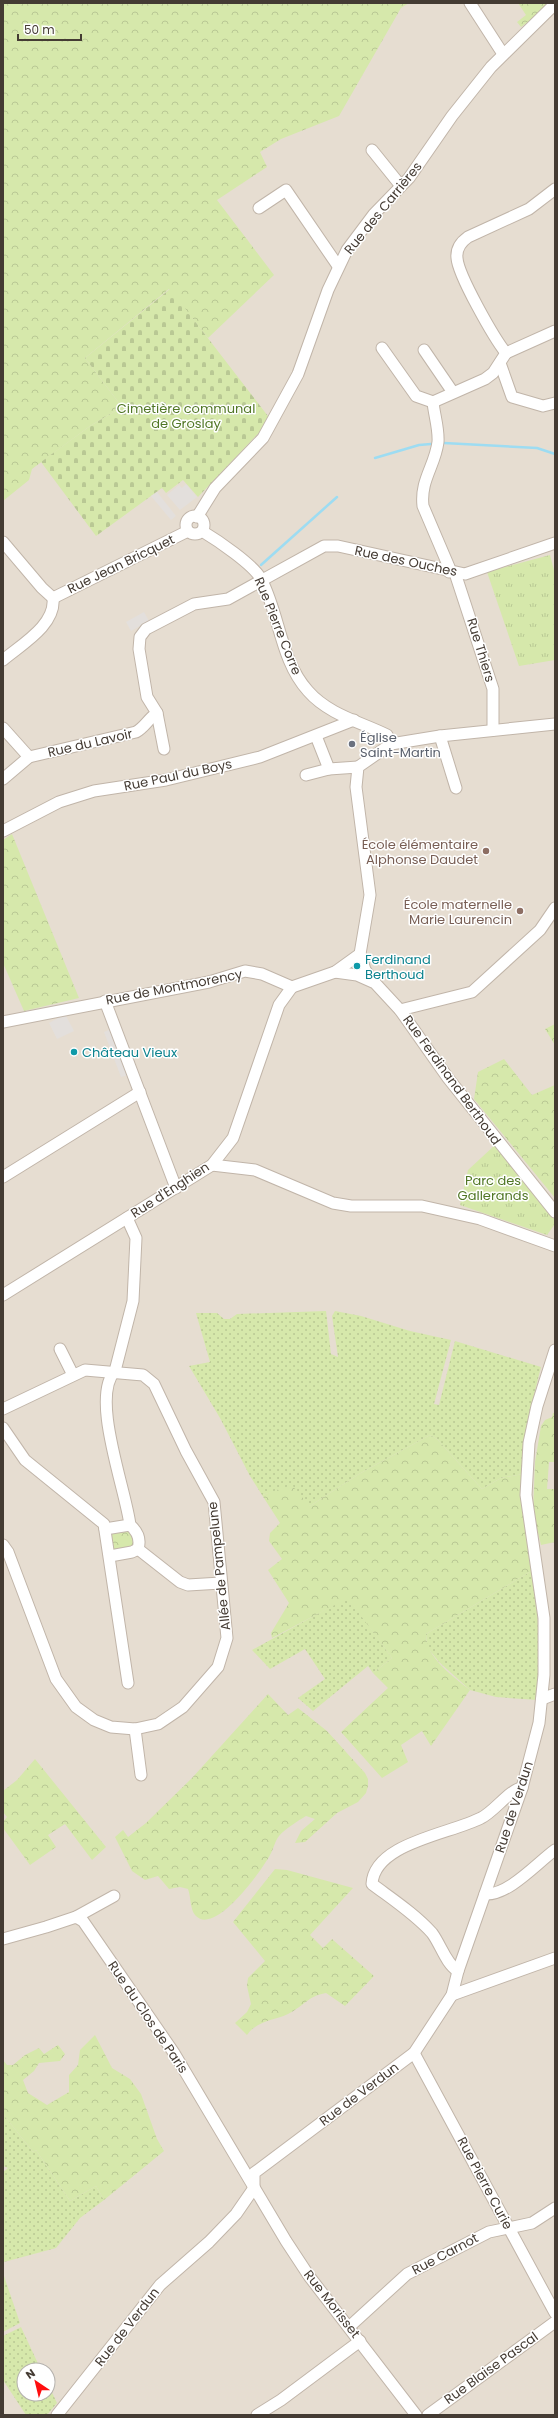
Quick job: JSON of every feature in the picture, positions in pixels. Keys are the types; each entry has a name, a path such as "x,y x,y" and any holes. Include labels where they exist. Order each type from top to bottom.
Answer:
{"street":[{"path":"470,3 504,54"},
{"name":"Rue des Carrières","path":"198,516 215,488 263,438 298,374 338,266 374,214 401,186 452,116 504,54 555,4"},
{"path":"372,150 401,186"},
{"path":"506,352 468,286 458,264 457,252 461,243 468,237 529,209 555,189"},
{"path":"259,208 286,190 338,266"},
{"path":"382,348 416,396 432,402 452,391 485,379 493,373 506,352 555,331"},
{"path":"424,350 452,391"},
{"path":"500,363 512,397 543,406 555,403"},
{"name":"Rue Thiers","path":"432,402 438,442 425,478 422,499 423,506 452,572 493,689 493,730"},
{"path":"198,516 204,522 202,531 195,535 188,531 186,526 187,520 198,516"},
{"name":"Rue Jean Bricquet","path":"53,598 188,531"},
{"name":"Rue Pierre Corre","path":"202,531 240,559 261,579 284,649 308,692 338,714 387,735 391,744"},
{"path":"3,542 42,588 53,598 54,611 48,621 3,660"},
{"name":"Rue des Ouches","path":"261,579 315,550 330,545 465,574 555,543"},
{"path":"164,749 157,713 147,697 139,649 140,637 146,629 194,604 228,599 261,579"},
{"name":"Rue du Lavoir","path":"3,728 29,757 136,732 145,727 150,717 157,713"},
{"name":"Rue Paul du Boys","path":"3,831 59,802 94,792 166,780 260,757 354,720"},
{"path":"306,775 329,769 358,767 391,744 440,736 555,724"},
{"path":"316,736 329,769"},
{"path":"440,736 456,788"},
{"path":"3,779 29,757"},
{"path":"358,767 356,787 370,895 360,954 365,970 375,983"},
{"path":"400,1010 472,992 540,930 555,908"},
{"path":"292,988 334,972 360,954"},
{"name":"Rue de Montmorency","path":"3,1022 209,982 245,972 262,974 292,988"},
{"name":"Rue Ferdinand Berthoud","path":"334,972 357,975 375,983 400,1010 448,1078 555,1212"},
{"name":"Rue d'Enghien","path":"3,1295 176,1188 212,1164 233,1138 279,1005 292,988"},
{"path":"105,1001 176,1188"},
{"path":"3,1177 140,1092"},
{"path":"212,1164 255,1170 333,1203 351,1206 422,1206 480,1219 555,1246"},
{"path":"127,1218 136,1238 133,1301 115,1371 109,1377 106,1399 112,1455 127,1502 130,1524 136,1530 139,1544 138,1549"},
{"path":"60,1349 73,1375"},
{"name":"Rue de Verdun","path":"58,2415 160,2285 226,2225 254,2188 254,2173 414,2053 452,1995 458,1971 522,1788 534,1743 542,1699 544,1618 526,1495 529,1443 537,1406 555,1350"},
{"name":"Allée de Pampelune","path":"3,1409 73,1375 92,1369 143,1375 154,1384 186,1451 211,1493 216,1513 227,1638 218,1667 171,1717 158,1724 135,1729 111,1727 94,1720 76,1707 61,1688 8,1552 3,1545"},
{"path":"3,1428 25,1460 104,1524 128,1684"},
{"path":"105,1529 130,1524"},
{"path":"138,1549 180,1582 188,1585 221,1583"},
{"path":"110,1556 132,1552 138,1549"},
{"path":"542,1699 555,1694"},
{"path":"135,1729 141,1775"},
{"path":"458,1971 452,1967 443,1949 431,1933 414,1916 372,1884 372,1875 385,1858 400,1848 481,1819 497,1808 516,1789 522,1788"},
{"path":"485,1894 494,1895 505,1889 555,1850"},
{"path":"3,1939 46,1927 76,1916 114,1896"},
{"name":"Rue du Clos de Paris","path":"76,1916 83,1921 170,2047 254,2188"},
{"path":"452,1995 555,1958"},
{"name":"Rue Pierre Curie","path":"414,2053 555,2313"},
{"name":"Rue Morisset","path":"254,2188 305,2270 416,2415"},
{"name":"Rue Carnot","path":"349,2327 407,2274 471,2240 489,2232 532,2223 555,2208"},
{"name":"Rue Blaise Pascal","path":"428,2415 555,2322"},
{"path":"257,2415 281,2400 360,2341"}],"shaded area":[{"path":"3,3 555,3 555,2415 3,2415"},
{"path":"186,484 197,497 180,510 167,495 179,485 182,488"},
{"path":"157,492 176,516 171,520 151,496"},
{"path":"144,612 149,621 131,631 126,622"},
{"path":"65,1014 74,1031 57,1039 49,1023"},
{"path":"111,1029 128,1075 121,1077 104,1032"}],"green space":[{"path":"3,3 409,3 401,8 339,116 281,139 260,152 267,167 217,200 274,275 208,338 169,289 85,358 122,407 90,426 32,469 29,480 3,501"},
{"path":"518,3 554,3 521,27 517,22 526,15"},
{"name":"Cimetière communal de Groslay","path":"170,289 271,420 198,497 183,480 166,493 162,488 96,536 41,462 90,426 122,407 85,358"},
{"path":"550,555 555,574 555,660 519,666 487,572"},
{"path":"12,834 79,998 24,1011 3,963 3,840"},
{"path":"555,1024 555,1045 545,1029"},
{"path":"504,1059 532,1095 555,1085 555,1198 474,1099 478,1072"},
{"name":"Parc des Gallerands","path":"495,1145 555,1220 555,1224 547,1235 460,1205 468,1170"},
{"path":"498,1158 510,1173 506,1176 494,1162"},
{"path":"326,1311 331,1354 338,1357 332,1316 335,1311 361,1316 410,1331 451,1340 434,1404 439,1405 455,1341 541,1367 526,1427 523,1474 501,1478 482,1489 437,1439 430,1435 359,1474 310,1506 279,1490 262,1495 250,1476 220,1418 189,1366 210,1362 196,1313 217,1313 224,1319 230,1319 237,1314"},
{"path":"553,1413 555,1413 555,1462 549,1462 547,1489 555,1489 555,1542 541,1545 533,1513 535,1462 541,1426 545,1420 552,1417"},
{"path":"430,1435 437,1439 482,1489 501,1478 523,1474 533,1570 426,1634 430,1651 435,1658 449,1673 470,1690 431,1746 422,1731 401,1745 408,1762 382,1778 341,1732 388,1688 373,1673 392,1658 348,1598 272,1638 271,1633 289,1603 268,1570 282,1559 269,1541 270,1533 280,1523 262,1495 292,1485 310,1506 359,1474"},
{"path":"122,1528 127,1529 133,1535 133,1545 127,1551 122,1552 117,1551 111,1545 110,1540 111,1535 117,1529"},
{"path":"533,1570 537,1603 538,1635 537,1700 496,1697 470,1690 439,1662 427,1647 426,1634"},
{"path":"348,1597 392,1658 373,1673 368,1666 313,1711 298,1698 325,1679 305,1649 270,1669 252,1650"},
{"path":"268,1694 288,1715 298,1708 327,1731 365,1773 368,1779 366,1793 358,1802 337,1813 305,1842 295,1843 301,1831 315,1819 306,1816 289,1827 276,1840 258,1874 237,1899 225,1910 214,1917 203,1920 193,1912 188,1889 180,1887 169,1889 158,1876 145,1880 132,1871 115,1837 123,1830 128,1837 146,1823 192,1778"},
{"path":"35,1759 106,1847 92,1860 65,1824 48,1835 56,1847 30,1865 3,1828 3,1822 7,1817 3,1812 3,1791 17,1780"},
{"path":"275,1869 287,1870 353,1888 310,1935 323,1948 332,1939 374,1976 345,2006 326,1993 320,1994 288,2014 256,2026 247,2035 235,2023 247,2012 251,2004 247,1986 248,1978 265,1961 233,1922"},
{"path":"95,2035 112,2068 130,2079 141,2094 157,2139 164,2151 104,2200 96,2186 70,2201 36,2150 33,2152 3,2114 3,2060 7,2065 13,2065 25,2055 39,2048 44,2054 58,2045 65,2054 60,2061 39,2063 34,2071 23,2080 28,2093 47,2105 69,2092 69,2075 78,2065 80,2050"},
{"path":"3,2114 33,2152 36,2150 70,2201 96,2186 104,2200 80,2218 56,2248 4,2262 3,2172 8,2168 3,2166"},
{"path":"3,2273 20,2323 3,2332"},
{"path":"21,2327 37,2362 16,2362 16,2400 3,2380 3,2336"},
{"path":"56,2401 57,2403 47,2415 26,2415 17,2402"}],"waterway":[{"path":"444,443 537,448 555,454"},
{"path":"375,458 419,445 431,444"},
{"path":"261,565 337,497"}],"place":[{"name":"Église Saint-Martin","path":"352,744"},
{"name":"École élémentaire Alphonse Daudet","path":"486,851"},
{"name":"École maternelle Marie Laurencin","path":"520,911"},
{"name":"Ferdinand Berthoud","path":"357,966"},
{"name":"Château Vieux","path":"74,1052"}]}
